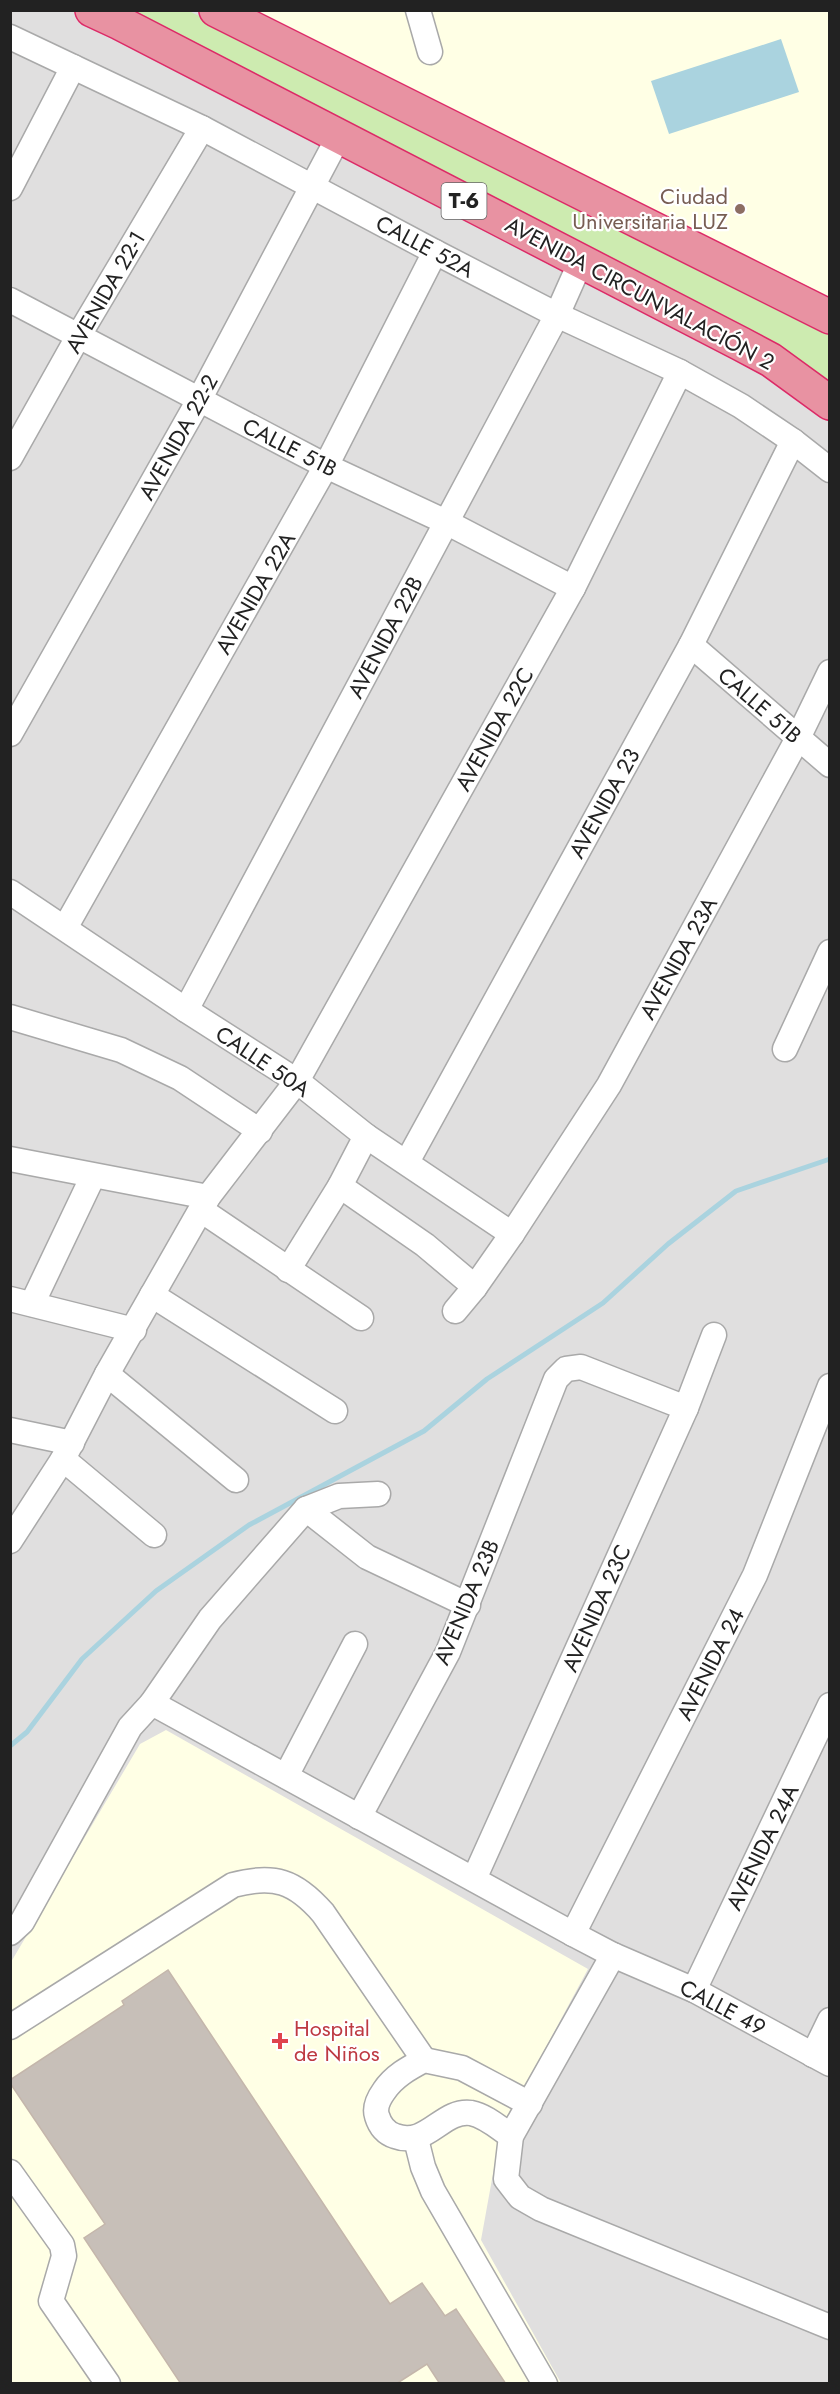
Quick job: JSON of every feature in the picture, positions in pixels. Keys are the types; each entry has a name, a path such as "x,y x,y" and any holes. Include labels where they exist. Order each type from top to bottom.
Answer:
{"highway":[{"name":"AVENIDA CIRCUNVALACIÓN 2","path":"92,10 771,360 830,403"},
{"path":"216,10 830,317"}],"street":[{"path":"418,10 430,52"},
{"name":"CALLE 52A","path":"10,38 202,128 557,315 680,372 741,406 794,441 830,470"},
{"path":"10,188 73,67"},
{"name":"AVENIDA 22-1","path":"10,458 79,335 202,128"},
{"name":"AVENIDA 22-2","path":"10,734 199,400 339,136"},
{"name":"AVENIDA 22A","path":"65,928 326,466 435,252"},
{"name":"AVENIDA 22B","path":"186,1010 557,315 581,261"},
{"name":"CALLE 51B","path":"10,300 326,466 446,522 573,588"},
{"name":"AVENIDA 22C","path":"10,1541 68,1451 107,1374 205,1203 297,1080 573,588 680,372"},
{"name":"AVENIDA 23","path":"407,1162 691,645 794,441"},
{"name":"CALLE 51B","path":"691,645 830,765"},
{"name":"AVENIDA 23A","path":"455,1311 512,1234 609,1085 798,738 830,672"},
{"name":"CALLE 50A","path":"10,892 186,1010 297,1080 366,1136 512,1234"},
{"path":"785,1048 830,952"},
{"path":"10,1017 131,1054 180,1078 260,1131"},
{"path":"288,1270 340,1186 366,1136"},
{"path":"10,1159 205,1203 288,1270 361,1318"},
{"path":"93,1176 21,1302 134,1330"},
{"path":"340,1186 425,1245 475,1287"},
{"path":"152,1295 335,1411"},
{"name":"AVENIDA 23C","path":"474,1879 686,1408 714,1335"},
{"name":"AVENIDA 23B","path":"359,1817 448,1652 556,1379 566,1369 581,1367 686,1408"},
{"path":"107,1374 236,1480"},
{"name":"AVENIDA 24","path":"573,1934 755,1575 830,1386"},
{"path":"10,1430 68,1451 154,1535"},
{"path":"10,1934 22,1922 130,1727 152,1703 210,1619 306,1509 339,1496 378,1494"},
{"path":"306,1509 367,1557 468,1605"},
{"path":"286,1776 355,1644"},
{"name":"CALLE 49","path":"152,1703 573,1934 613,1955 694,1990 821,2060"},
{"name":"AVENIDA 24A","path":"694,1990 830,1705"},
{"path":"10,2027 233,1885 268,1879 296,1887 323,1912 424,2060 462,2068 530,2104"},
{"path":"613,1955 511,2136 506,2179 511,2187 528,2202 830,2327"},
{"path":"821,2060 830,2020"},
{"path":"424,2060 388,2084 380,2097 376,2109 381,2125 388,2133 400,2138 416,2139 456,2115 469,2113 482,2117 511,2136"},
{"path":"416,2139 423,2167 434,2191 545,2384"},
{"path":"10,2172 62,2245 64,2256 51,2301 108,2384"}],"shaded area":[{"path":"11,11 829,11 829,2383 11,2383"},
{"name":"Ciudad Universitaria LUZ","path":"251,11 829,11 829,298 470,119"},
{"name":"Hospital de Niños","path":"166,1730 588,1969 511,2112 498,2146 481,2240 561,2383 11,2384 11,1962 140,1744"}],"green space":[{"path":"107,11 189,11 799,313 829,331 829,393"}],"water":[{"path":"781,39 799,92 669,134 651,81"}],"building":[{"path":"168,1970 390,2304 422,2283 445,2316 456,2309 506,2384 440,2384 427,2364 396,2384 181,2384 84,2238 105,2224 10,2083 10,2080 124,2005 122,2001"}],"waterway":[{"path":"10,1746 27,1732 82,1659 156,1591 249,1525 424,1431 487,1379 603,1303 668,1244 736,1191 830,1159"}],"place":[{"name":"Ciudad Universitaria LUZ","path":"740,209"},
{"name":"Hospital de Niños","path":"280,2041"}]}
